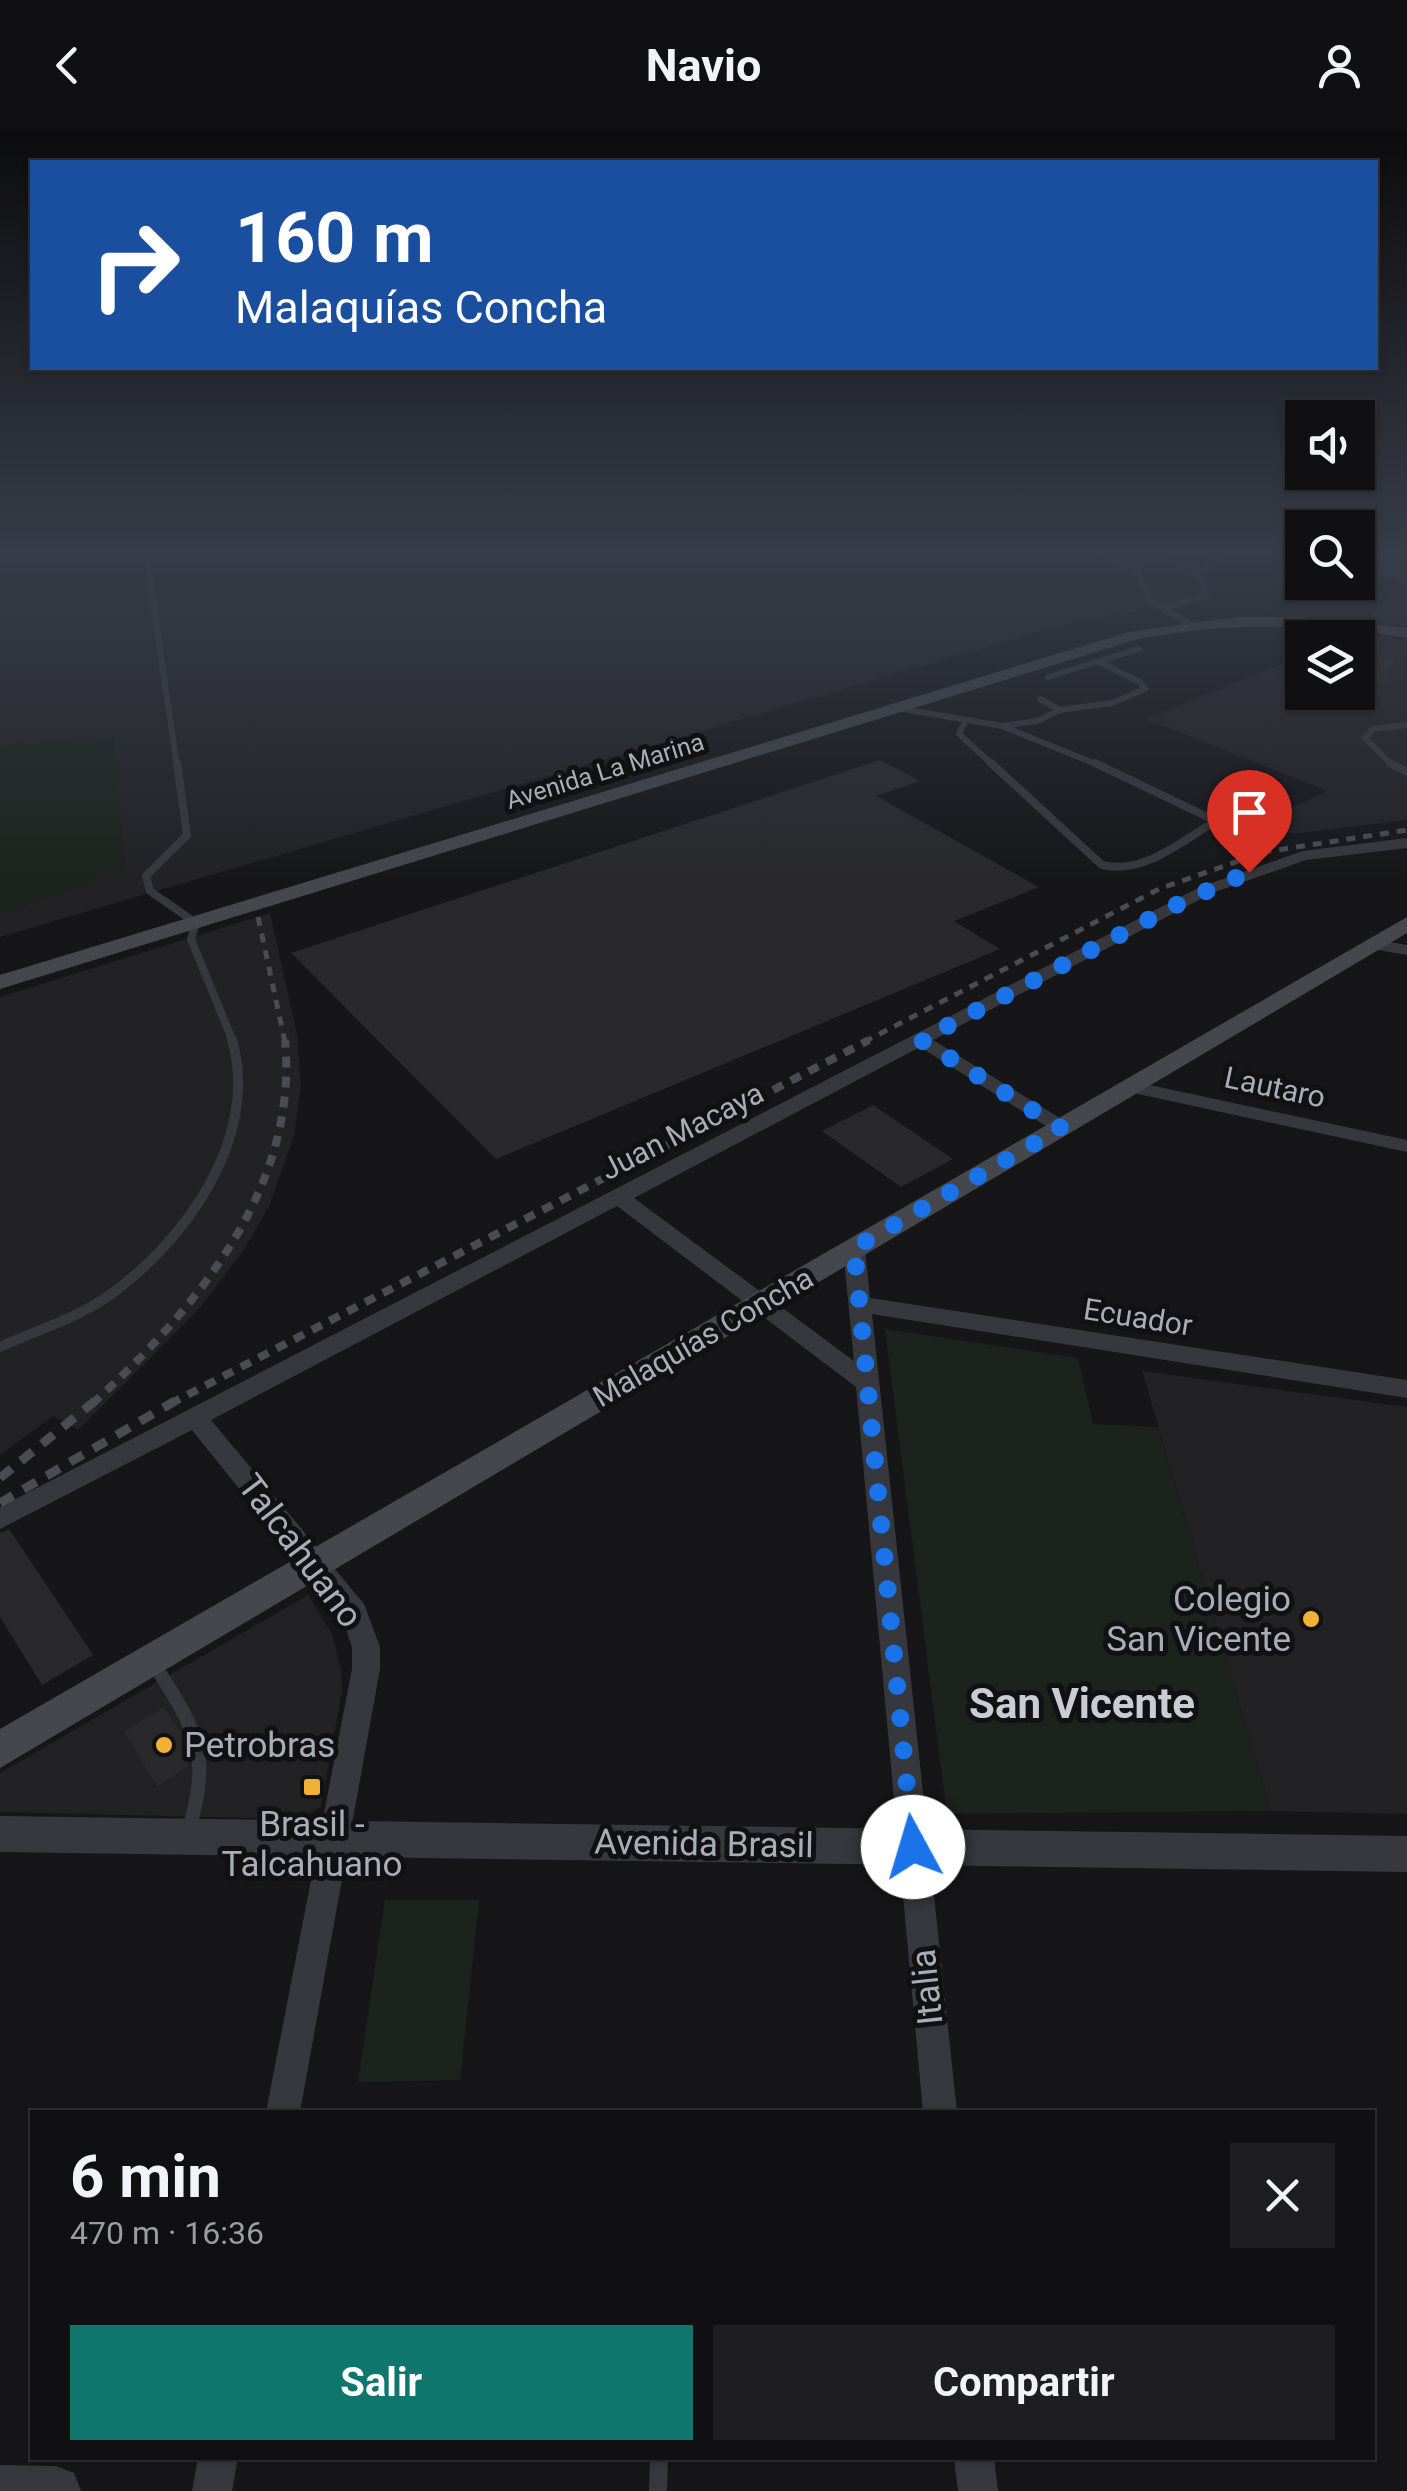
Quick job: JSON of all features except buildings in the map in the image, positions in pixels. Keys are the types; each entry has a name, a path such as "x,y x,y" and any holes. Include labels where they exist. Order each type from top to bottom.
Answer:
{"main road":[{"name":"Avenida La Marina","path":"0,982 1042,663"},
{"name":"Malaquías Concha","path":"0,1750 1407,924"}],"street":[{"name":"Juan Macaya","path":"0,1519 1180,903 1249,872 1303,856 1407,843"},
{"path":"1373,944 1407,950"},
{"path":"921,1040 1061,1128"},
{"name":"Lautaro","path":"1130,1086 1407,1146"},
{"path":"619,1197 868,1384"},
{"name":"Italia","path":"854,1248 940,2110"},
{"name":"Ecuador","path":"860,1304 1407,1389"},
{"name":"Talcahuano","path":"195,1417 354,1612 366,1647 366,1669 283,2110"},
{"name":"Avenida Brasil","path":"0,1834 1407,1854"},
{"path":"212,2491 218,2460"},
{"path":"974,2460 978,2491"},
{"path":"0,2490 56,2491"}],"lane":[{"path":"0,1346 102,1300 143,1268 188,1221 211,1182 230,1126 238,1065 191,938 196,922 150,891 146,876 186,835 162,663"},
{"path":"1048,677 1095,663"},
{"path":"897,708 1002,726 1037,721 1060,710 1112,704 1145,689 1101,663"},
{"path":"1040,699 1060,710"},
{"path":"964,722 959,734 1102,865 1122,870 1139,866 1212,827 1216,821 1134,779 1002,726"},
{"path":"1407,726 1380,727 1365,738 1394,766 1407,772"},
{"path":"152,1660 199,1735 206,1760 204,1783 186,1836"},
{"path":"658,2491 659,2460"}],"shaded area":[{"path":"0,663 933,663 0,937"},
{"path":"1284,663 1285,710 1375,710 1375,663 1407,663 1407,820 1292,834 1263,821 1328,791 1146,719"},
{"path":"113,736 126,870 0,914 0,745"},
{"path":"270,913 297,1034 301,1084 294,1136 269,1206 244,1250 199,1309 78,1430 53,1416 0,1455 0,997"},
{"path":"885,1329 1078,1358 1093,1424 1158,1427 1271,1811 947,1814"},
{"name":"Colegio San Vicente","path":"1142,1371 1407,1407 1407,1814 1271,1811"},
{"path":"308,1595 332,1634 341,1670 342,1692 321,1806 301,1819 0,1812 0,1773"},
{"path":"385,1900 479,1900 460,2080 358,2082"}],"railway":[{"path":"864,1042 1159,889 1264,852 1407,830"},
{"path":"258,917 285,1042"},
{"path":"170,1404 869,1040"},
{"path":"92,1404 168,1328 232,1242 257,1195 275,1146 285,1094 285,1042"},
{"path":"0,1478 95,1401"},
{"path":"0,1503 175,1401"}],"place":[{"name":"Colegio San Vicente","path":"1311,1619"},
{"name":"Petrobras","path":"164,1745"},
{"name":"Brasil - Talcahuano","path":"312,1787"}],"district":[{"name":"San Vicente","path":"1082,1703"}],"route":[{"path":"913,1847 854,1248 1061,1128 921,1040 1180,903 1249,872"}]}
